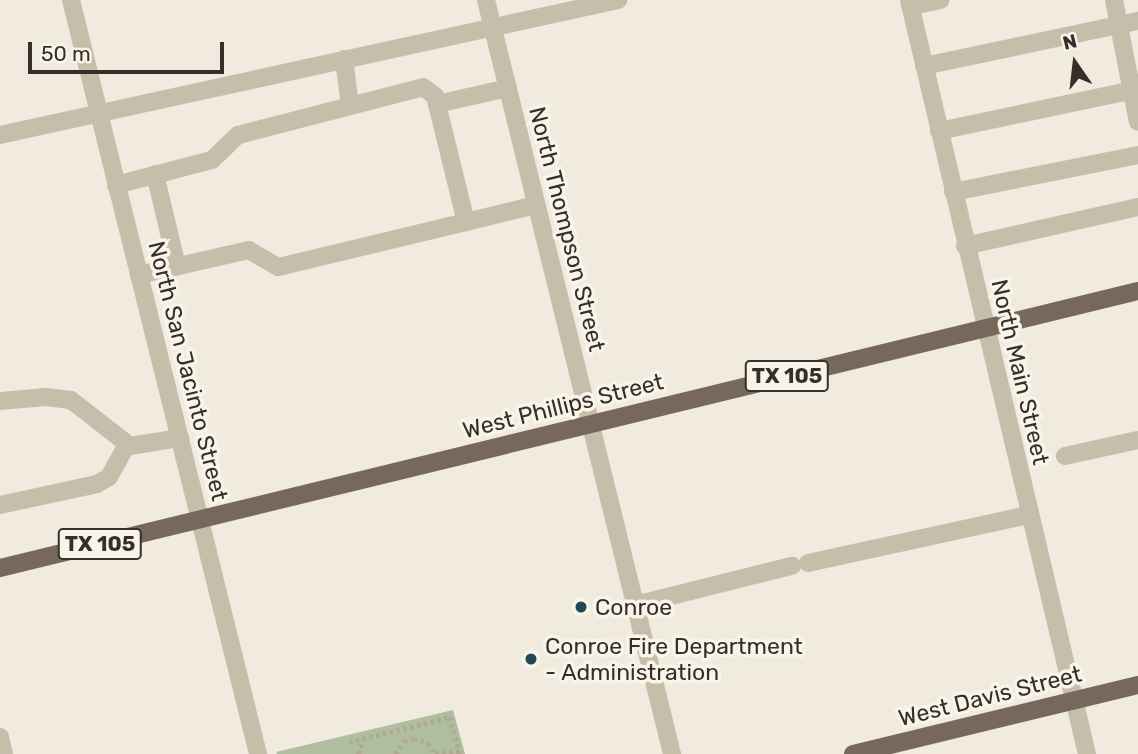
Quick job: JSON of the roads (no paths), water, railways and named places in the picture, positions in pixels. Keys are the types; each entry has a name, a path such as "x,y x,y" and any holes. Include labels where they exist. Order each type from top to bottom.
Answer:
{"main road":[{"name":"West Phillips Street","path":"0,568 1138,290"},
{"name":"West Davis Street","path":"853,754 1138,685"}],"street":[{"name":"North San Jacinto Street","path":"71,0 258,754"},
{"name":"North Thompson Street","path":"486,0 672,754"},
{"path":"0,135 618,0"},
{"path":"910,3 940,0"},
{"path":"1114,0 1135,90 1138,122"},
{"name":"North Main Street","path":"910,3 984,328 1087,754"},
{"path":"924,66 1138,21"},
{"path":"344,59 350,106"},
{"path":"116,184 212,160 238,135 423,87 435,96 438,104 466,222"},
{"path":"438,104 508,88"},
{"path":"939,131 1135,90"},
{"path":"953,192 1138,155"},
{"path":"155,174 177,267"},
{"path":"139,275 249,250 278,267 536,205"},
{"path":"965,246 1138,207"},
{"path":"0,401 46,397 71,400 127,443 144,446 180,438"},
{"path":"1065,456 1138,439"},
{"path":"0,505 97,484 110,477 127,443"},
{"path":"635,605 1029,514"},
{"path":"0,737 4,754"}],"place":[{"name":"Conroe","path":"581,607"},
{"name":"Conroe Fire Department - Administration","path":"531,659"}]}
